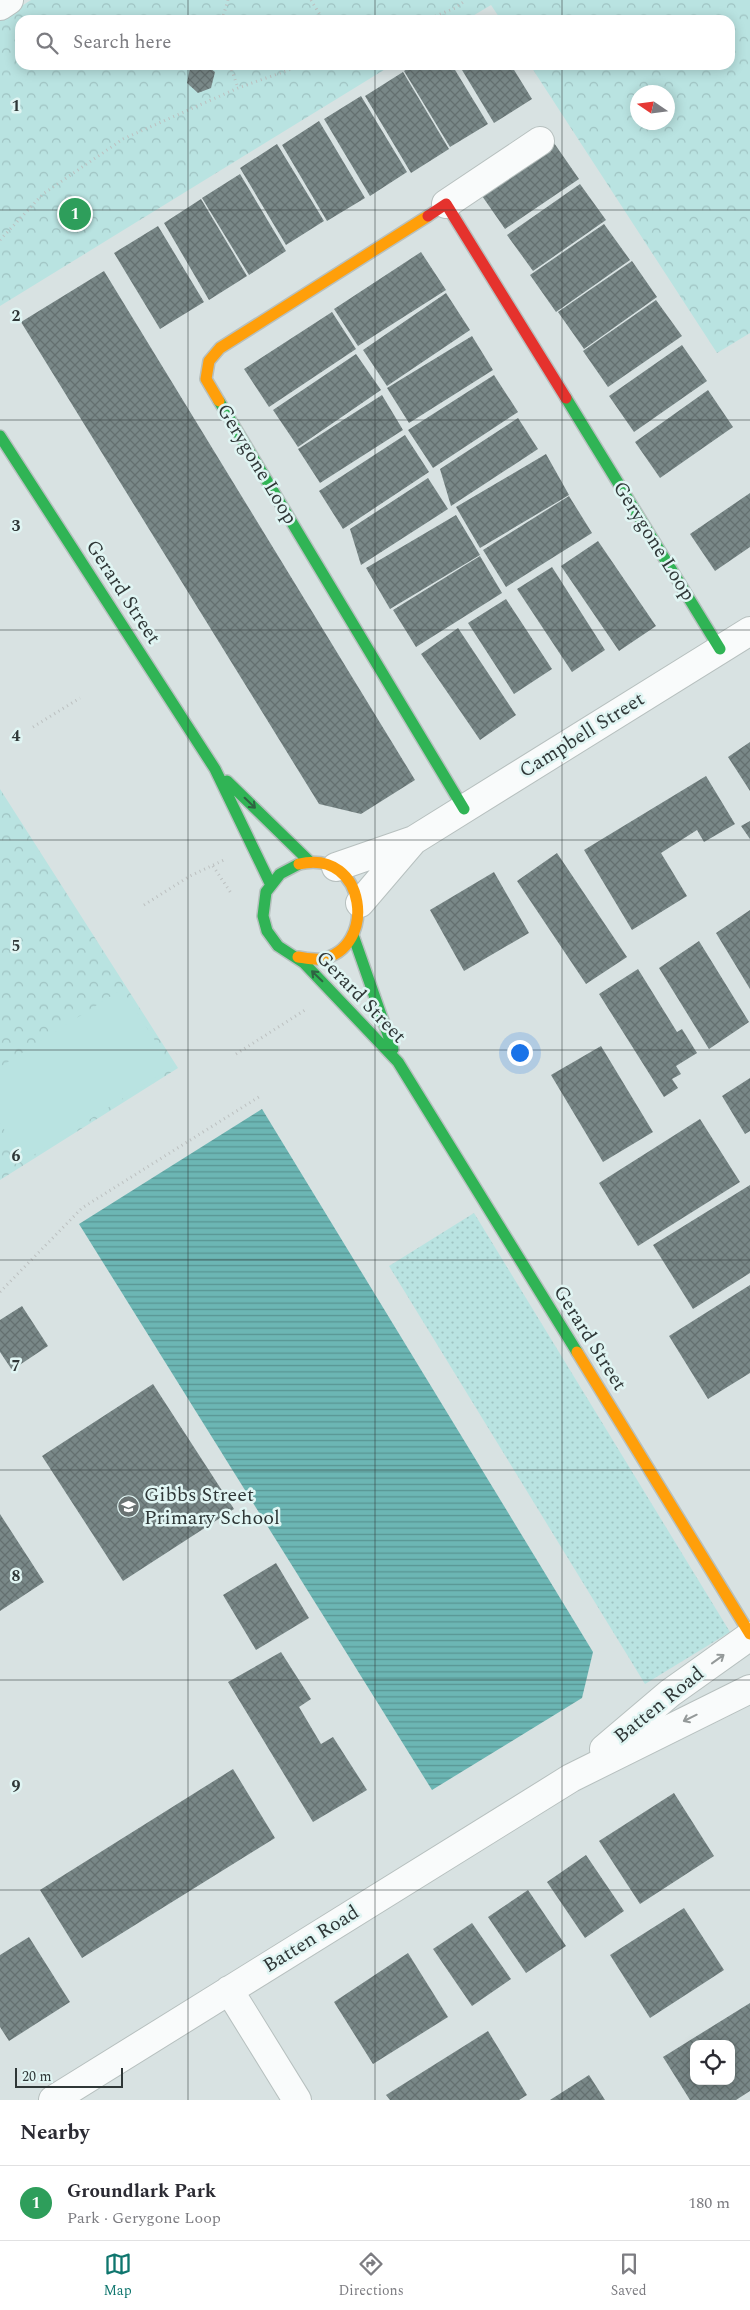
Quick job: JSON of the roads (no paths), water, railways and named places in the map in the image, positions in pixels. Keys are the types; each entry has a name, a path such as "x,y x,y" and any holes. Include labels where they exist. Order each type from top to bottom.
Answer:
{"street":[{"path":"0,6 9,0"},
{"name":"Gerygone Loop","path":"464,809 206,379 209,361 220,348 446,204 540,141"},
{"name":"Gerygone Loop","path":"446,204 720,649"},
{"name":"Gerard Street","path":"0,436 215,769 270,883"},
{"name":"Campbell Street","path":"323,865 414,840 750,631"},
{"name":"Gerard Street","path":"215,769 323,865"},
{"name":"Campbell Street","path":"360,902 414,840"},
{"path":"302,862 323,865 346,876 360,902 358,921 353,935 341,951 323,959 298,957 284,951 270,938 264,925 262,902 270,883 284,870 302,862"},
{"name":"Gerard Street","path":"353,935 398,1062"},
{"name":"Gerard Street","path":"298,957 348,1006 398,1062 750,1635"},
{"name":"Batten Road","path":"570,1778 670,1693 750,1635"},
{"name":"Batten Road","path":"53,2100 570,1778 750,1690"},
{"path":"229,1990 297,2100"}],"water":[{"path":"262,1109 593,1652 582,1698 432,1790 79,1224"}],"place":[{"name":"Groundlark Park","path":"75,214"},
{"name":"Gibbs Street Primary School","path":"128,1507"}]}
